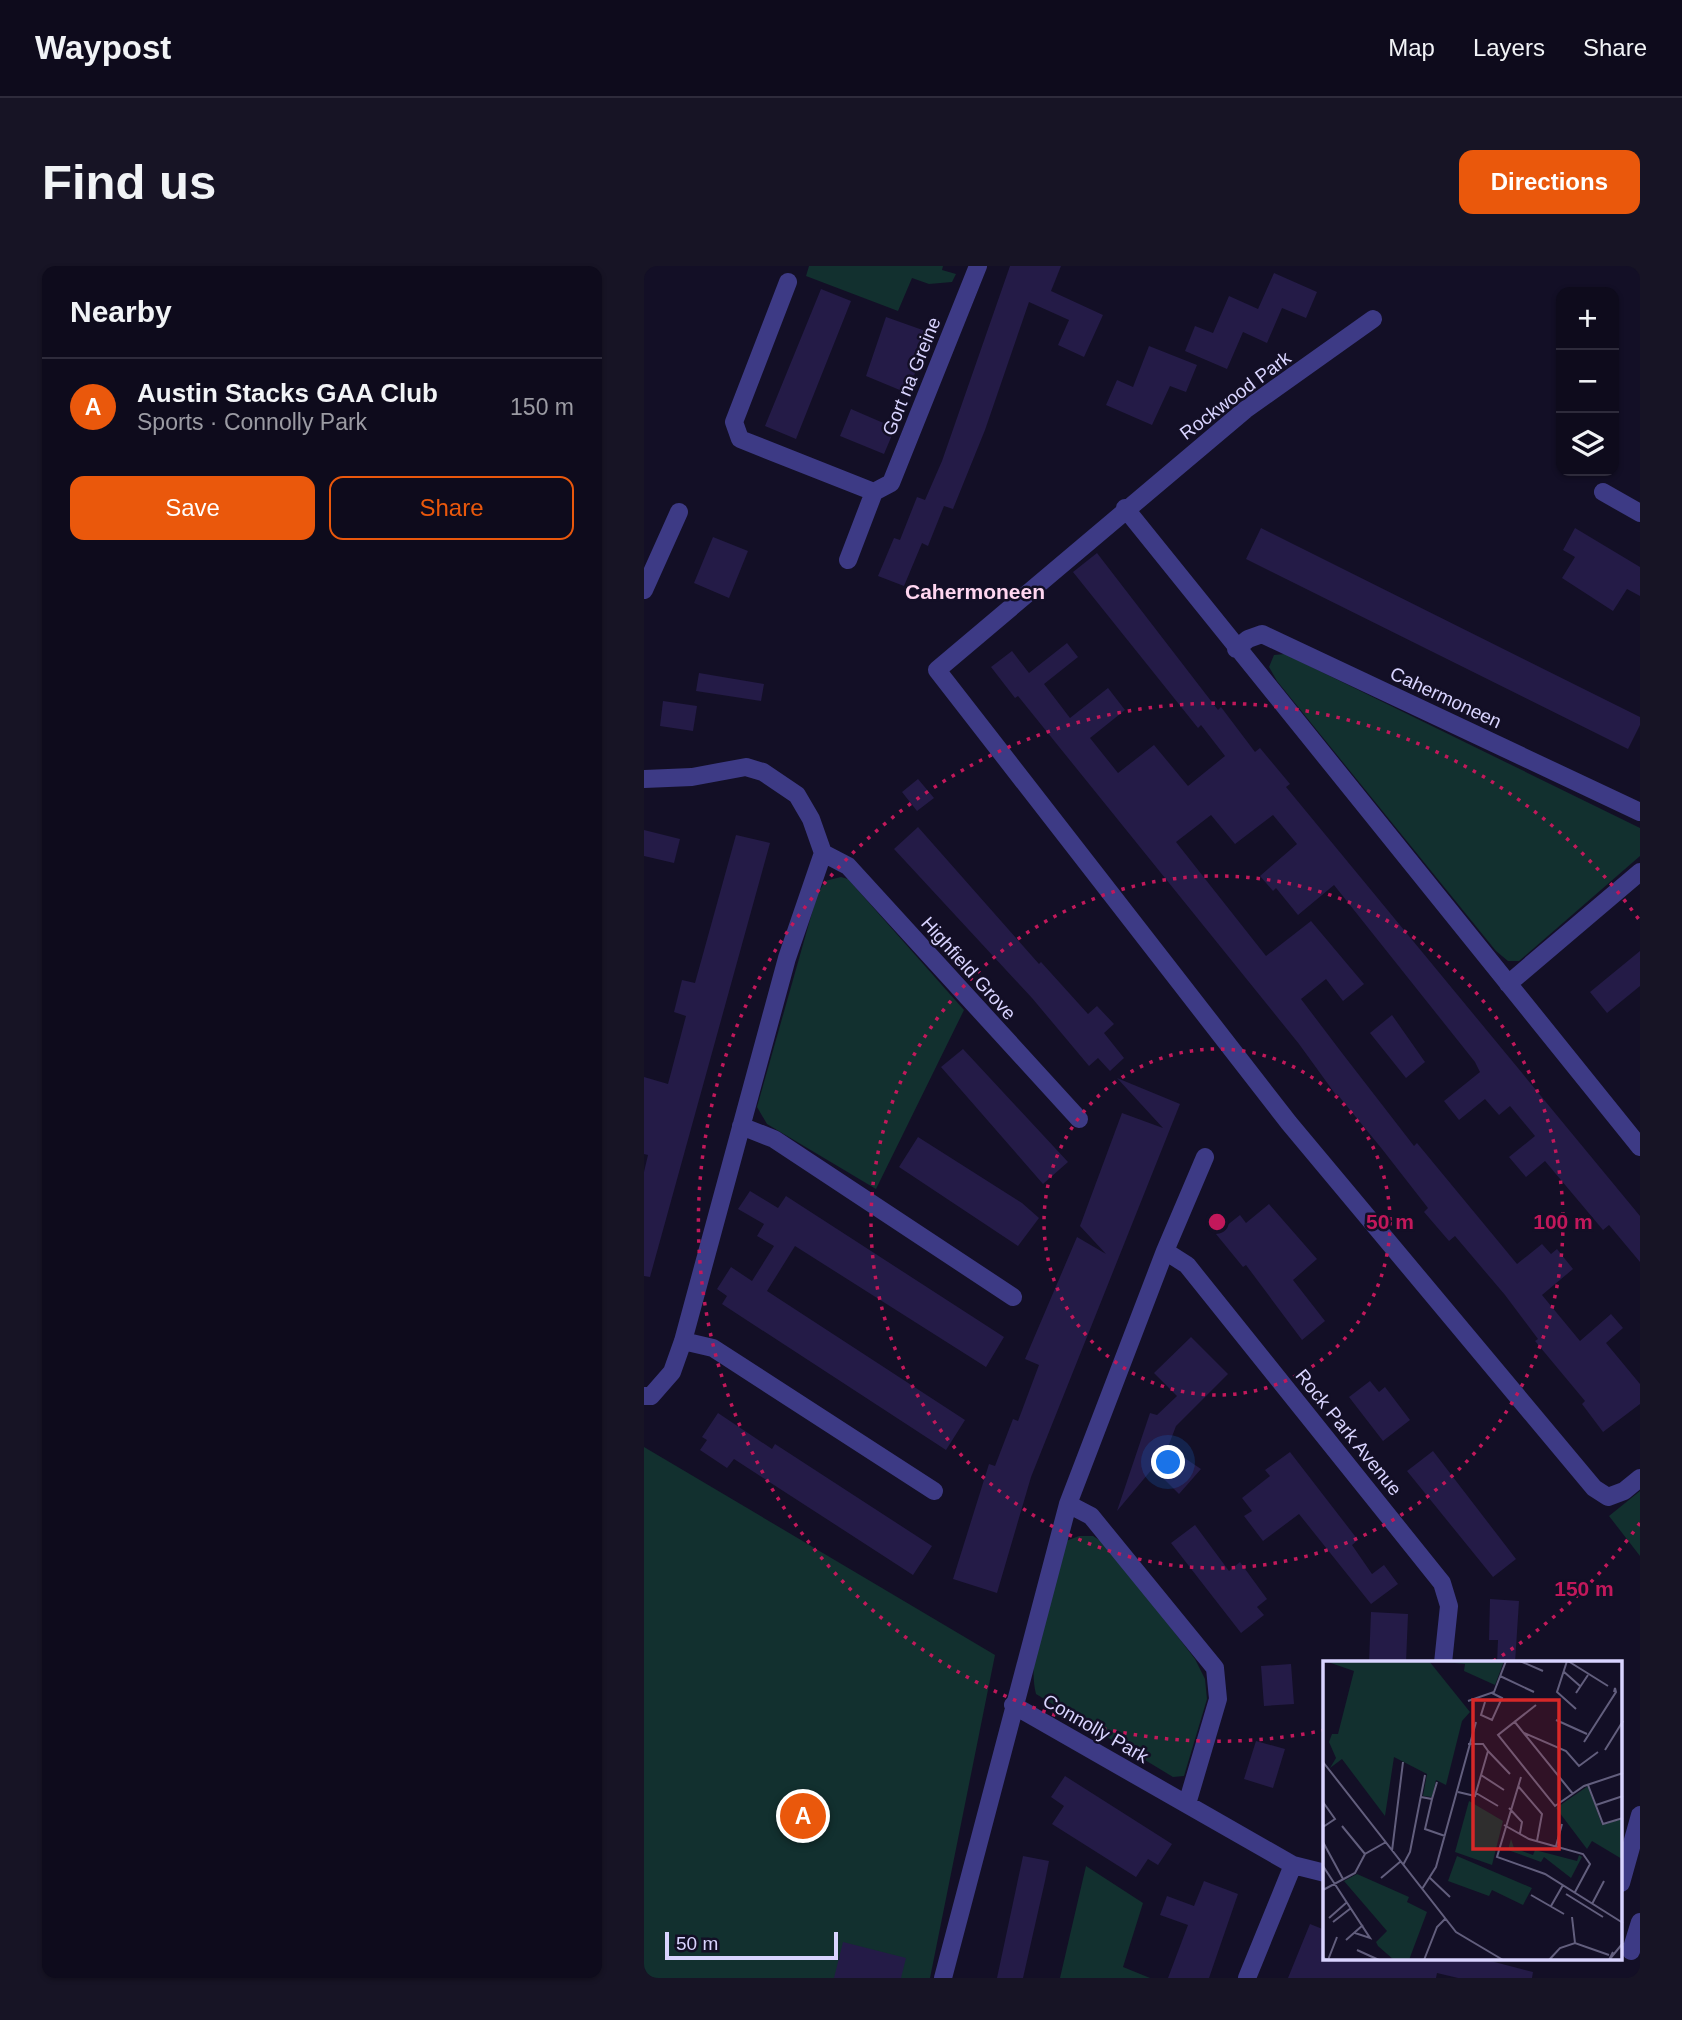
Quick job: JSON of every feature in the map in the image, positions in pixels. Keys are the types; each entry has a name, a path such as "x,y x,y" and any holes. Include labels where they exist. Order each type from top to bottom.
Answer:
{"street":[{"name":"Gort na Greine","path":"848,560 874,492 891,483 978,266"},
{"path":"788,282 734,422 740,439 874,492"},
{"name":"Rockwood Park","path":"1125,508 1245,410 1373,319"},
{"path":"1603,492 1640,513"},
{"path":"1640,1147 1125,508 937,670 1289,1123 1594,1488 1608,1497 1624,1491 1640,1478"},
{"path":"644,590 679,512"},
{"name":"Cahermoneen","path":"1236,649 1248,639 1262,634 1640,812"},
{"path":"644,779 692,777 746,766 763,772 797,795 811,819 822,853 787,958 683,1341 672,1372 651,1396 644,1396"},
{"name":"Highfield Grove","path":"822,853 848,866 1079,1119"},
{"path":"1508,984 1640,872"},
{"path":"741,1126 774,1139 1013,1297"},
{"path":"1013,1705 1068,1504 1165,1251 1206,1157"},
{"name":"Rock Park Avenue","path":"1165,1251 1187,1265 1442,1583 1448,1606 1443,1661"},
{"path":"683,1341 713,1348 934,1491"},
{"path":"1068,1504 1091,1516 1215,1668 1218,1699 1187,1804"},
{"name":"Connolly Park","path":"943,1978 1013,1705 1293,1865 1323,1872"},
{"path":"1622,1879 1640,1815"},
{"path":"1247,1978 1293,1865"},
{"path":"1630,1951 1640,1922"}],"green space":[{"path":"809,266 943,266 942,270 956,274 952,282 929,284 912,278 898,311 806,276"},
{"path":"1285,654 1640,828 1640,856 1519,961 1508,961 1496,951 1277,681 1269,667 1274,655"},
{"path":"841,877 848,879 964,1010 876,1189 767,1124 757,1107 817,895 825,881"},
{"path":"644,1447 995,1655 930,1978 644,1978"},
{"path":"1640,1491 1640,1556 1609,1516"},
{"path":"1079,1536 1093,1536 1107,1545 1195,1659 1205,1679 1207,1699 1184,1776 1173,1777 1036,1694 1034,1658 1042,1618 1066,1541"},
{"path":"1086,1866 1143,1903 1123,1967 1150,1978 1060,1978"}],"building":[{"path":"1010,266 1061,266 1051,291 1103,315 1084,357 1058,345 1069,320 1029,302 985,430 953,509 944,506 928,546 922,543 904,586 878,576 894,538 900,540 917,497 925,500 942,461"},
{"path":"1274,273 1317,292 1306,318 1282,308 1267,343 1243,332 1227,369 1185,351 1195,326 1213,333 1229,296 1258,309"},
{"path":"821,289 851,301 796,439 765,426"},
{"path":"886,317 931,333 907,393 866,376"},
{"path":"1149,346 1197,365 1186,392 1170,386 1152,425 1106,405 1117,380 1133,387"},
{"path":"851,409 895,428 884,454 840,436"},
{"path":"1261,528 1640,717 1640,725 1628,749 1246,559"},
{"path":"1575,528 1640,567 1640,596 1627,589 1613,611 1562,578 1575,557 1563,550"},
{"path":"713,537 748,551 729,598 694,583"},
{"path":"1097,553 1218,710 1221,707 1255,752 1260,748 1290,784 1286,787 1640,1216 1640,1262 1609,1225 1603,1230 1545,1161 1526,1177 1509,1157 1535,1136 1510,1106 1499,1115 1485,1099 1459,1120 1444,1101 1480,1072 1475,1062 1334,885 1298,915 1276,888 1273,891 1260,876 1297,844 1273,815 1235,844 1211,815 1176,842 1266,956 1311,921 1364,984 1343,1001 1326,979 1301,999 1342,1053 1414,1146 1417,1143 1517,1264 1542,1244 1551,1254 1557,1249 1573,1269 1542,1295 1580,1341 1611,1314 1623,1328 1606,1343 1640,1384 1640,1404 1603,1432 1582,1404 1585,1401 1535,1341 1538,1339 1505,1295 1455,1236 1449,1241 1424,1212 1428,1208 1336,1095 1299,1044 1018,696 1015,698 991,667 1012,651 1029,673 1067,643 1078,657 1044,684 1070,718 1108,688 1125,710 1090,738 1118,773 1154,745 1188,786 1225,756 1201,725 1198,728 1073,572"},
{"path":"699,673 764,684 761,701 696,691"},
{"path":"663,701 697,706 693,731 660,726"},
{"path":"918,779 934,798 917,811 902,792"},
{"path":"918,827 1039,964 1041,962 1088,1014 1097,1006 1114,1024 1104,1033 1124,1058 1110,1071 1098,1058 1089,1066 1032,998 894,849"},
{"path":"644,830 680,839 674,863 644,856"},
{"path":"736,835 770,843 650,1277 644,1276 644,1172 648,1155 644,1154 644,1077 668,1084 686,1016 674,1012 682,980 695,983"},
{"path":"1640,951 1640,986 1607,1013 1590,992"},
{"path":"1392,1015 1425,1062 1406,1078 1370,1033"},
{"path":"963,1049 1068,1162 1043,1184 941,1067"},
{"path":"1117,1078 1180,1104 1031,1477 997,1593 953,1579 989,1464 995,1466 1013,1419 1018,1421 1039,1365 1025,1359 1077,1237 1106,1254 1080,1226 1122,1113 1163,1128"},
{"path":"918,1137 1022,1203 1039,1218 1018,1246 899,1167"},
{"path":"750,1191 778,1208 786,1196 1004,1337 986,1367 795,1246 767,1291 965,1420 946,1450 722,1304 727,1296 717,1289 731,1267 752,1281 774,1246 757,1236 764,1224 738,1209"},
{"path":"1269,1204 1317,1259 1293,1280 1325,1321 1302,1340 1246,1265 1243,1267 1216,1234 1240,1215 1246,1223"},
{"path":"1191,1337 1228,1374 1176,1426 1168,1447 1201,1469 1179,1494 1153,1468 1117,1511 1150,1413 1157,1415 1177,1396 1154,1373"},
{"path":"1370,1381 1379,1392 1385,1387 1410,1420 1383,1441 1349,1397"},
{"path":"718,1413 772,1449 775,1444 932,1546 913,1575 734,1459 727,1468 700,1450 707,1440 702,1437"},
{"path":"1433,1451 1516,1559 1493,1577 1407,1471"},
{"path":"1290,1452 1358,1540 1352,1545 1372,1574 1384,1565 1398,1584 1371,1604 1299,1514 1263,1541 1244,1516 1252,1511 1242,1498 1270,1476 1265,1470"},
{"path":"1195,1525 1229,1571 1240,1562 1267,1599 1257,1607 1264,1615 1241,1633 1171,1543"},
{"path":"1490,1599 1519,1601 1515,1661 1497,1661 1498,1640 1489,1640"},
{"path":"1371,1612 1408,1614 1406,1661 1369,1661"},
{"path":"1291,1664 1294,1704 1264,1706 1261,1666"},
{"path":"1256,1741 1285,1749 1273,1788 1244,1779"},
{"path":"1065,1776 1172,1844 1158,1865 1148,1859 1136,1877 1052,1824 1064,1806 1051,1797"},
{"path":"1023,1856 1049,1861 1045,1881 1023,1978 997,1978"},
{"path":"1204,1881 1238,1894 1209,1978 1168,1978 1188,1925 1160,1915 1167,1896 1194,1906"},
{"path":"1310,1924 1323,1929 1323,1960 1487,1960 1533,1972 1532,1978 1458,1978 1437,1973 1436,1978 1288,1978"},
{"path":"843,1942 906,1958 901,1978 834,1978"}],"place":[{"name":"Austin Stacks GAA Club","path":"803,1816"}],"district":[{"name":"Cahermoneen","path":"975,592"}]}
